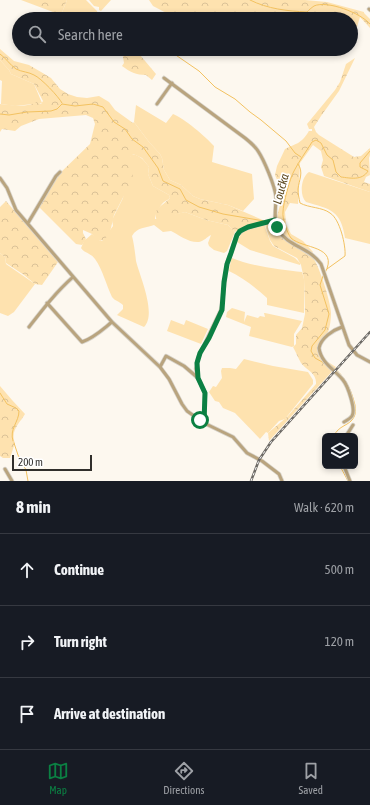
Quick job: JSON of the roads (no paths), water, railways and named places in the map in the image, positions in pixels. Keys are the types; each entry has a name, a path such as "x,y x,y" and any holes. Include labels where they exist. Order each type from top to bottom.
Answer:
{"street":[{"path":"164,78 245,138 257,149 261,155 275,190 275,220 277,227 283,237 311,253 319,260 326,275 342,326 352,350 370,362"},
{"path":"157,104 172,83"},
{"path":"28,223 56,176 60,172"},
{"path":"0,178 7,188 16,210 112,322 160,367 169,379 187,411 204,423 233,437 247,453 279,474 282,481"},
{"path":"204,423 205,393 198,378 196,369 198,358 222,310 227,264 237,235 240,231 248,227 275,220"},
{"path":"29,327 47,302 73,277"},
{"path":"47,302 82,342 97,336 112,322"},
{"path":"342,326 333,331 323,340 319,348 324,360 343,381 347,388 353,413 351,418 344,422"},
{"path":"160,367 166,356 184,366 198,378"},
{"path":"348,433 353,425"},
{"path":"5,469 12,481"},
{"path":"345,469 350,481"}],"waterway":[{"path":"250,0 271,7 300,12"},
{"path":"307,12 314,6 320,5 335,6 352,12"},
{"path":"300,12 307,12"},
{"path":"358,15 370,24"},
{"path":"0,54 16,69 32,74 41,80 54,92 62,103"},
{"path":"177,56 199,71 215,87 235,99 261,120 286,141 295,153 301,157"},
{"path":"0,114 9,115 27,112 51,111 57,109 62,104 75,106 93,104 103,107 114,122 125,129 132,139 143,147 158,168 163,181 180,189 186,200 199,207 223,214 264,221"},
{"name":"Loučka","path":"325,273 328,264 328,257 318,249 296,242 289,236 286,229 283,218 283,208 292,174 312,142 316,140 321,143 327,155 333,160 336,172 341,177 359,178 363,176 368,171 360,167 360,163 370,151"},
{"path":"298,164 301,170 298,189 300,203 330,213 334,216 342,233 345,256 327,269"},
{"path":"269,223 280,235"},
{"name":"Loučka","path":"323,276 320,285 329,314 325,330 312,346 311,351 315,358 324,363"},
{"name":"Loučka","path":"330,365 340,373 347,383 352,393 355,405 355,414 352,420 336,433"},
{"path":"0,393 7,404 19,411 18,419 12,433 13,441"},
{"path":"14,443 18,455 26,470 28,481"},
{"name":"Loučka","path":"342,469 348,481"}],"railway":[{"path":"251,481 259,460 271,442 370,332"}]}
